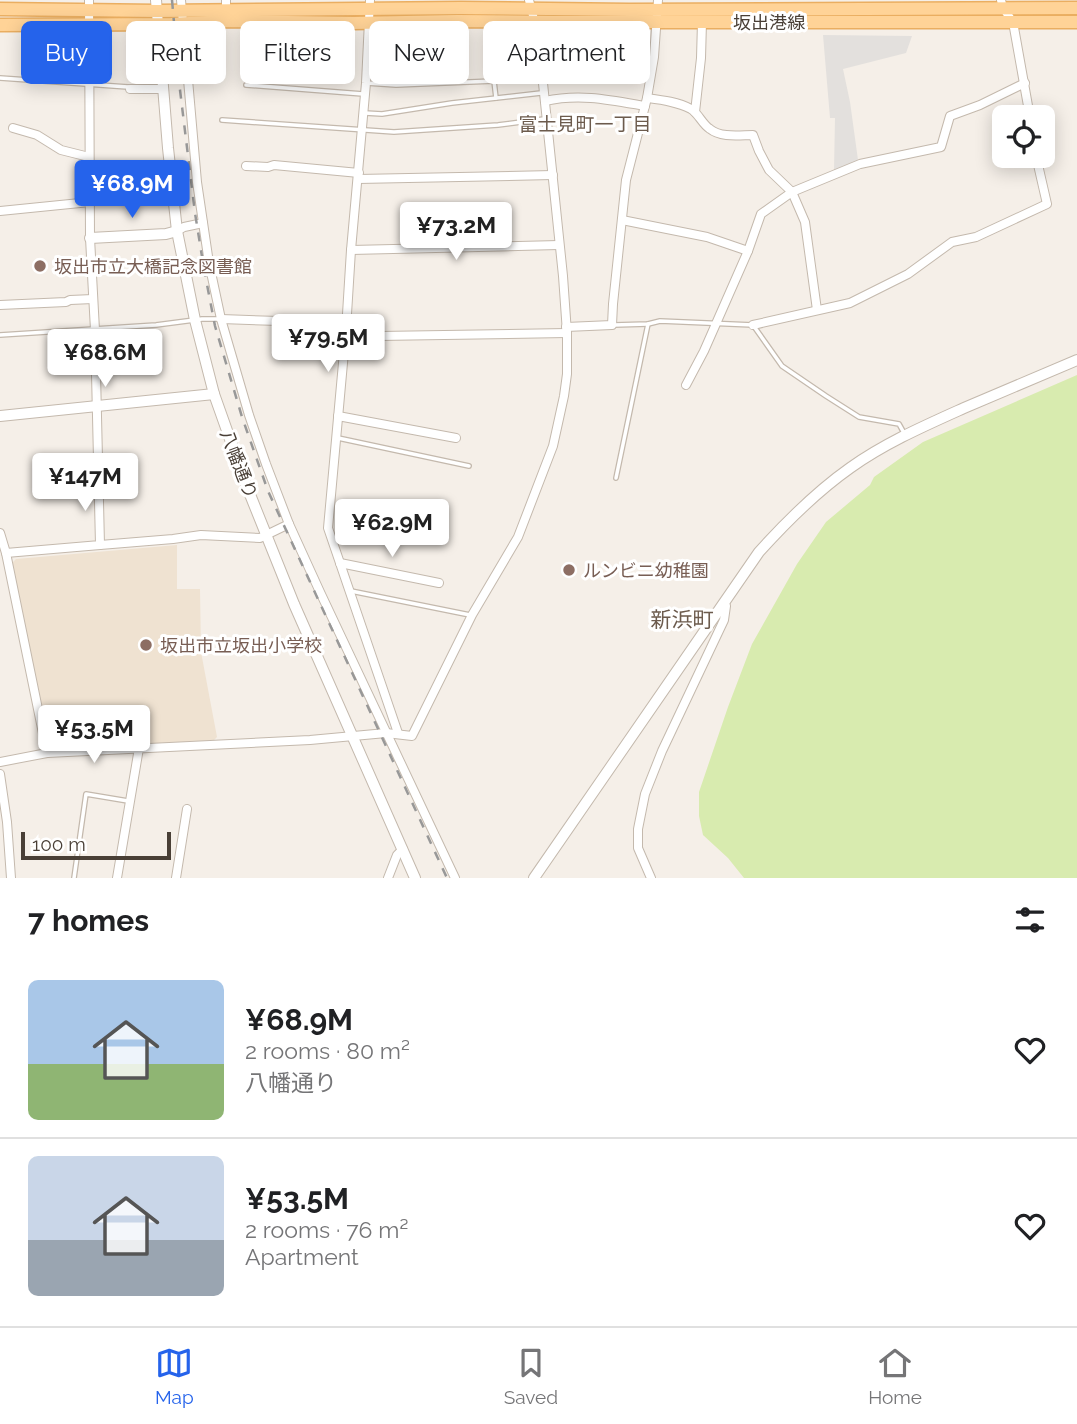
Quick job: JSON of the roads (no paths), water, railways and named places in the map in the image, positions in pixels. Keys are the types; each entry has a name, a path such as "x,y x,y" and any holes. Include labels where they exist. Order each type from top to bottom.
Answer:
{"main road":[{"name":"坂出港線","path":"0,9 157,12 369,11 533,16 657,10 805,10 1002,4 1077,8"},
{"name":"坂出港線","path":"657,10 702,22 805,10 1013,22 1077,22"},
{"name":"坂出港線","path":"0,25 89,11"}],"street":[{"path":"1002,4 1013,22 1028,105"},
{"path":"221,319 279,321 384,336 567,330 612,325 626,180 646,102 654,57 657,10"},
{"path":"182,11 197,182 212,275 221,319 262,452 289,524 455,878"},
{"path":"369,11 366,83 328,528 398,733"},
{"name":"八幡通り","path":"157,12 177,231 195,320 214,394 234,453 294,604 415,878"},
{"path":"0,762 47,753 297,741 386,733 412,736 472,615 518,537 554,446 564,396 567,330 553,174 533,16"},
{"path":"695,112 702,22"},
{"path":"686,385 704,352 748,251 761,214 792,192 860,164 941,147 950,116 1025,83"},
{"path":"89,84 90,238 100,545"},
{"path":"130,89 163,89"},
{"path":"544,97 673,102 690,108 711,131 753,135 769,170 792,192 804,222 817,310"},
{"path":"13,128 37,135 61,150 89,157"},
{"path":"246,166 274,166 358,176 553,174"},
{"path":"753,326 850,303 908,274 952,242 975,237 1047,204 1039,168"},
{"path":"0,212 90,202"},
{"path":"622,220 707,237 748,251"},
{"path":"90,238 166,234 203,223"},
{"path":"351,250 559,245"},
{"path":"0,305 93,299"},
{"path":"534,878 760,552 813,496 849,468 905,434 1077,360"},
{"path":"0,416 214,394"},
{"path":"338,415 456,438"},
{"path":"6,553 201,535 260,538 289,524"},
{"path":"0,533 47,753"},
{"path":"340,563 439,583"},
{"path":"651,878 638,848 638,829 645,794 662,751 724,620 724,603"},
{"path":"117,878 139,748"},
{"path":"0,777 11,878"},
{"path":"176,878 187,809"},
{"path":"388,878 397,855 403,849"}],"lane":[{"path":"0,78 21,79"},
{"path":"366,83 396,85 494,81 496,98"},
{"path":"89,84 130,89"},
{"path":"246,85 365,94"},
{"path":"363,113 395,113 496,98 544,97"},
{"path":"222,120 394,132 547,119"},
{"path":"0,335 221,319"},
{"path":"612,325 660,321 753,326 782,366 859,417 899,425 905,434"},
{"path":"616,478 648,324"},
{"path":"336,438 469,466"},
{"path":"350,591 472,615"},
{"path":"74,878 86,794 130,801"}],"railway":[{"path":"172,0 180,90 204,269 215,326 242,417 268,491 447,878"}],"place":[{"name":"坂出市立大橋記念図書館","path":"40,266"},
{"name":"ルンビニ幼稚園","path":"569,570"},
{"name":"坂出市立坂出小学校","path":"146,645"}],"district":[{"name":"富士見町一丁目","path":"585,124"},
{"name":"新浜町","path":"682,619"}]}
